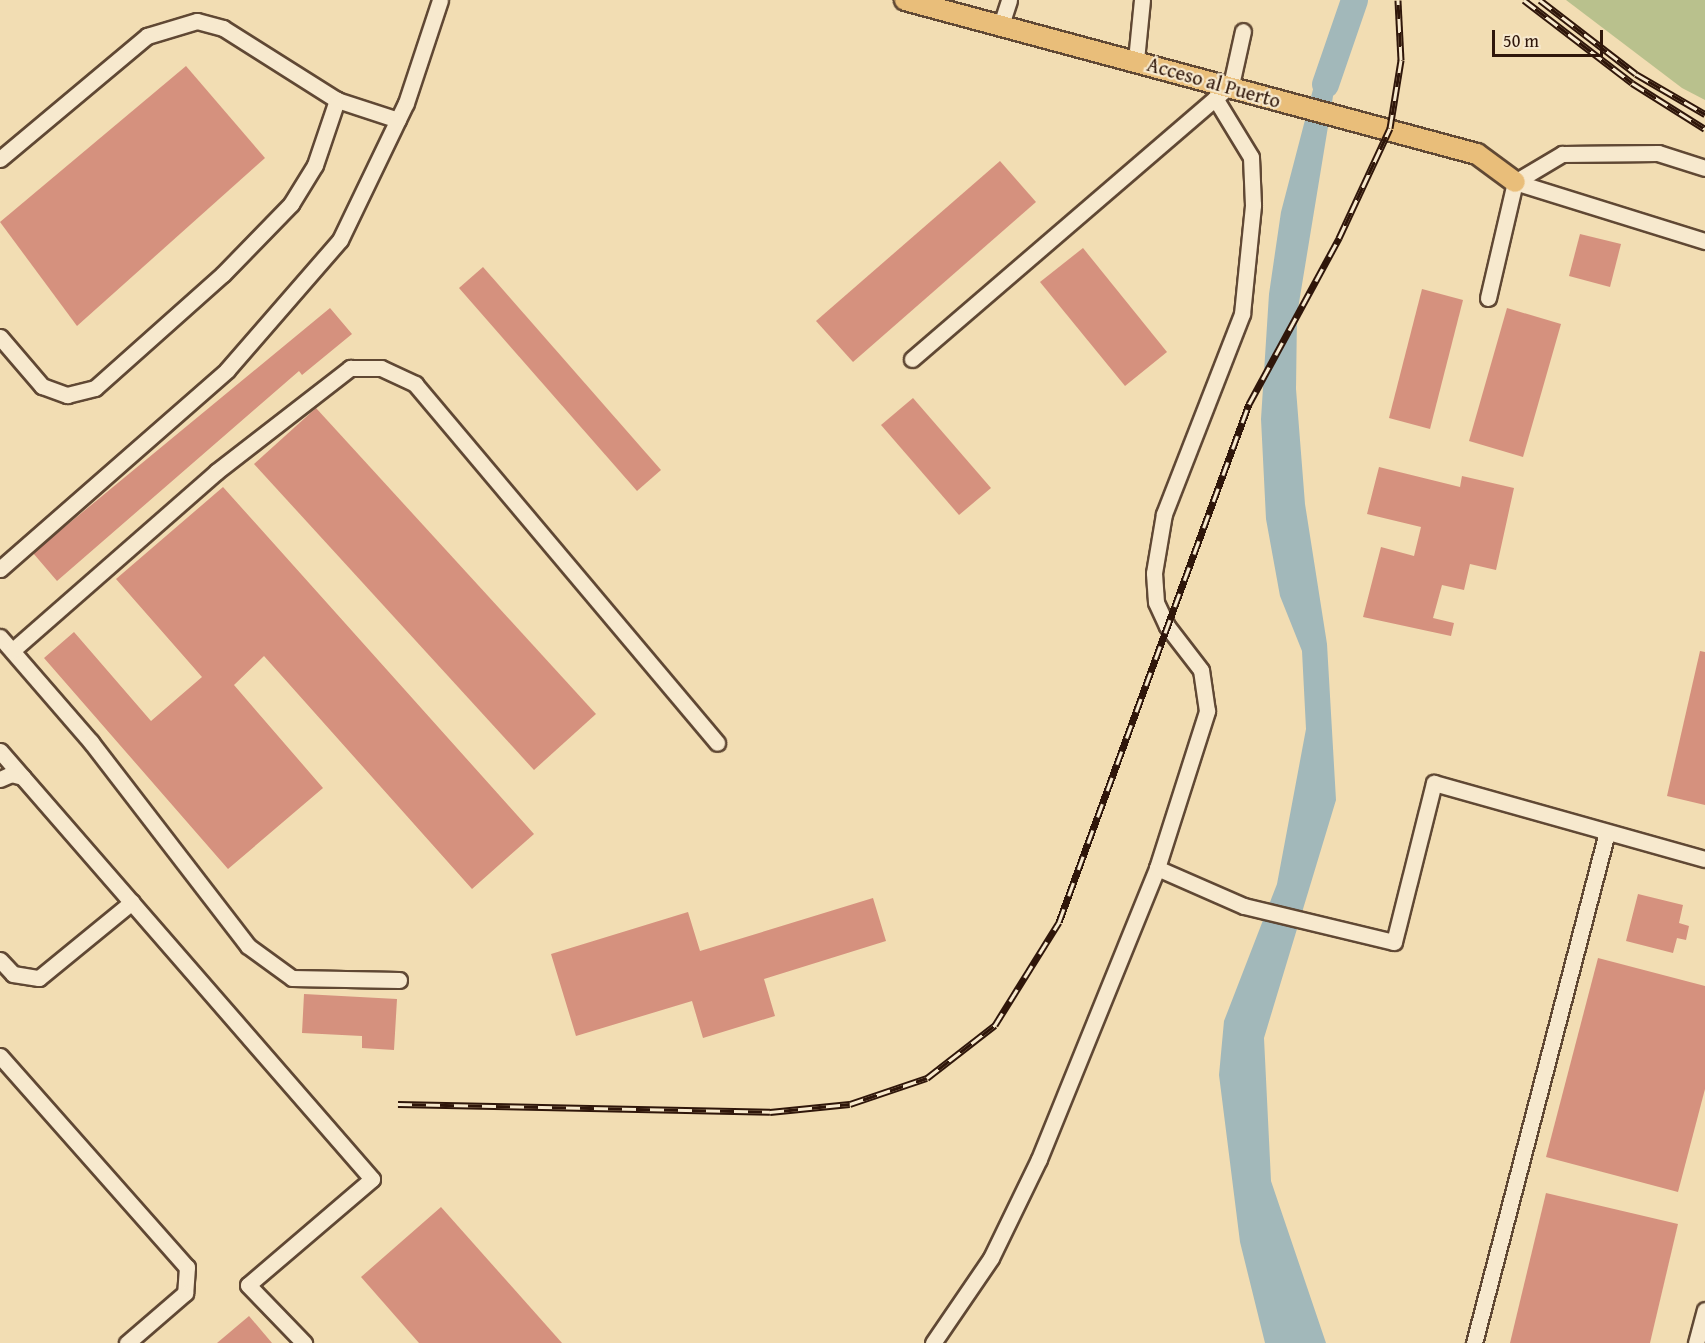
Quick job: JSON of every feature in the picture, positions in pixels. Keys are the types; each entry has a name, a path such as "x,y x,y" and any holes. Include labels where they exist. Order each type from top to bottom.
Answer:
{"main road":[{"name":"Acceso al Puerto","path":"904,0 928,3 1001,25 1231,85 1273,99 1477,154 1515,182"}],"street":[{"path":"0,569 227,370 340,240 398,120 440,0"},
{"path":"1001,25 1009,0"},
{"path":"1136,60 1142,0"},
{"path":"0,159 134,46 171,24 196,21 223,28 337,100 398,120"},
{"path":"912,359 1231,85 1243,30"},
{"path":"933,1343 991,1258 1034,1169 1157,868 1207,711 1201,670 1167,626 1156,602 1155,573 1164,514 1242,314 1253,205 1251,157 1215,98"},
{"path":"0,337 42,386 67,395 95,388 223,274 291,204 315,165 337,100"},
{"path":"1488,298 1515,182 1562,154 1658,153 1705,168"},
{"path":"1515,182 1705,241"},
{"path":"13,650 216,472 350,368 381,368 415,384 717,744"},
{"path":"0,637 13,650 248,946 292,978 399,980"},
{"path":"0,751 372,1179 248,1285 304,1343"},
{"path":"0,779 11,774 22,777"},
{"path":"1157,868 1244,906 1394,942 1434,783 1705,860"},
{"path":"1474,1343 1606,832"},
{"path":"0,960 13,974 39,978 132,902"},
{"path":"0,1056 187,1267 185,1293 127,1343"},
{"path":"1696,1343 1705,1310"}],"green space":[{"path":"1566,0 1705,0 1705,100 1682,88"}],"shaded area":[{"path":"1333,49 1336,78 1297,315 1296,389 1305,504 1327,644 1336,800 1264,1038 1271,1181 1326,1343 1265,1343 1240,1242 1219,1075 1224,1021 1277,884 1306,729 1302,651 1280,596 1266,519 1261,419 1269,294 1281,212 1317,74"}],"building":[{"path":"186,66 265,158 77,326 0,222"},
{"path":"1000,161 1036,202 853,362 816,321"},
{"path":"1580,234 1621,244 1610,287 1569,276"},
{"path":"1083,248 1167,352 1125,386 1040,282"},
{"path":"483,267 661,470 637,491 459,288"},
{"path":"1422,289 1463,300 1430,429 1389,418"},
{"path":"330,308 352,334 302,375 299,371 57,581 33,553"},
{"path":"1507,308 1561,324 1523,457 1469,441"},
{"path":"913,398 991,488 959,515 881,425"},
{"path":"316,408 596,714 534,770 254,464"},
{"path":"1379,467 1460,487 1462,476 1514,488 1496,570 1470,564 1464,590 1442,585 1433,618 1454,623 1451,636 1363,617 1381,547 1414,556 1421,527 1367,514"},
{"path":"223,487 534,834 472,889 264,656 234,685 323,788 228,869 44,658 74,632 151,721 202,677 116,579"},
{"path":"1700,651 1705,652 1705,805 1667,796"},
{"path":"1638,894 1683,905 1679,923 1689,926 1686,940 1677,938 1673,953 1626,941"},
{"path":"873,898 886,941 764,979 775,1016 703,1038 692,1001 576,1036 551,954 688,912 700,951"},
{"path":"1598,958 1705,986 1705,1089 1678,1192 1546,1157"},
{"path":"304,994 397,999 394,1050 362,1048 362,1036 302,1033"},
{"path":"1546,1193 1678,1224 1650,1343 1510,1343"},
{"path":"441,1207 562,1343 419,1343 361,1277"},
{"path":"249,1316 272,1343 217,1343"}],"waterway":[{"path":"1325,84 1354,0"}],"railway":[{"path":"398,1104 770,1112 850,1104 927,1078 995,1025 1059,922 1249,404 1339,238 1390,128 1401,60 1398,0"},
{"path":"1524,0 1632,83 1705,129"},
{"path":"1540,0 1636,74 1705,114"}]}
